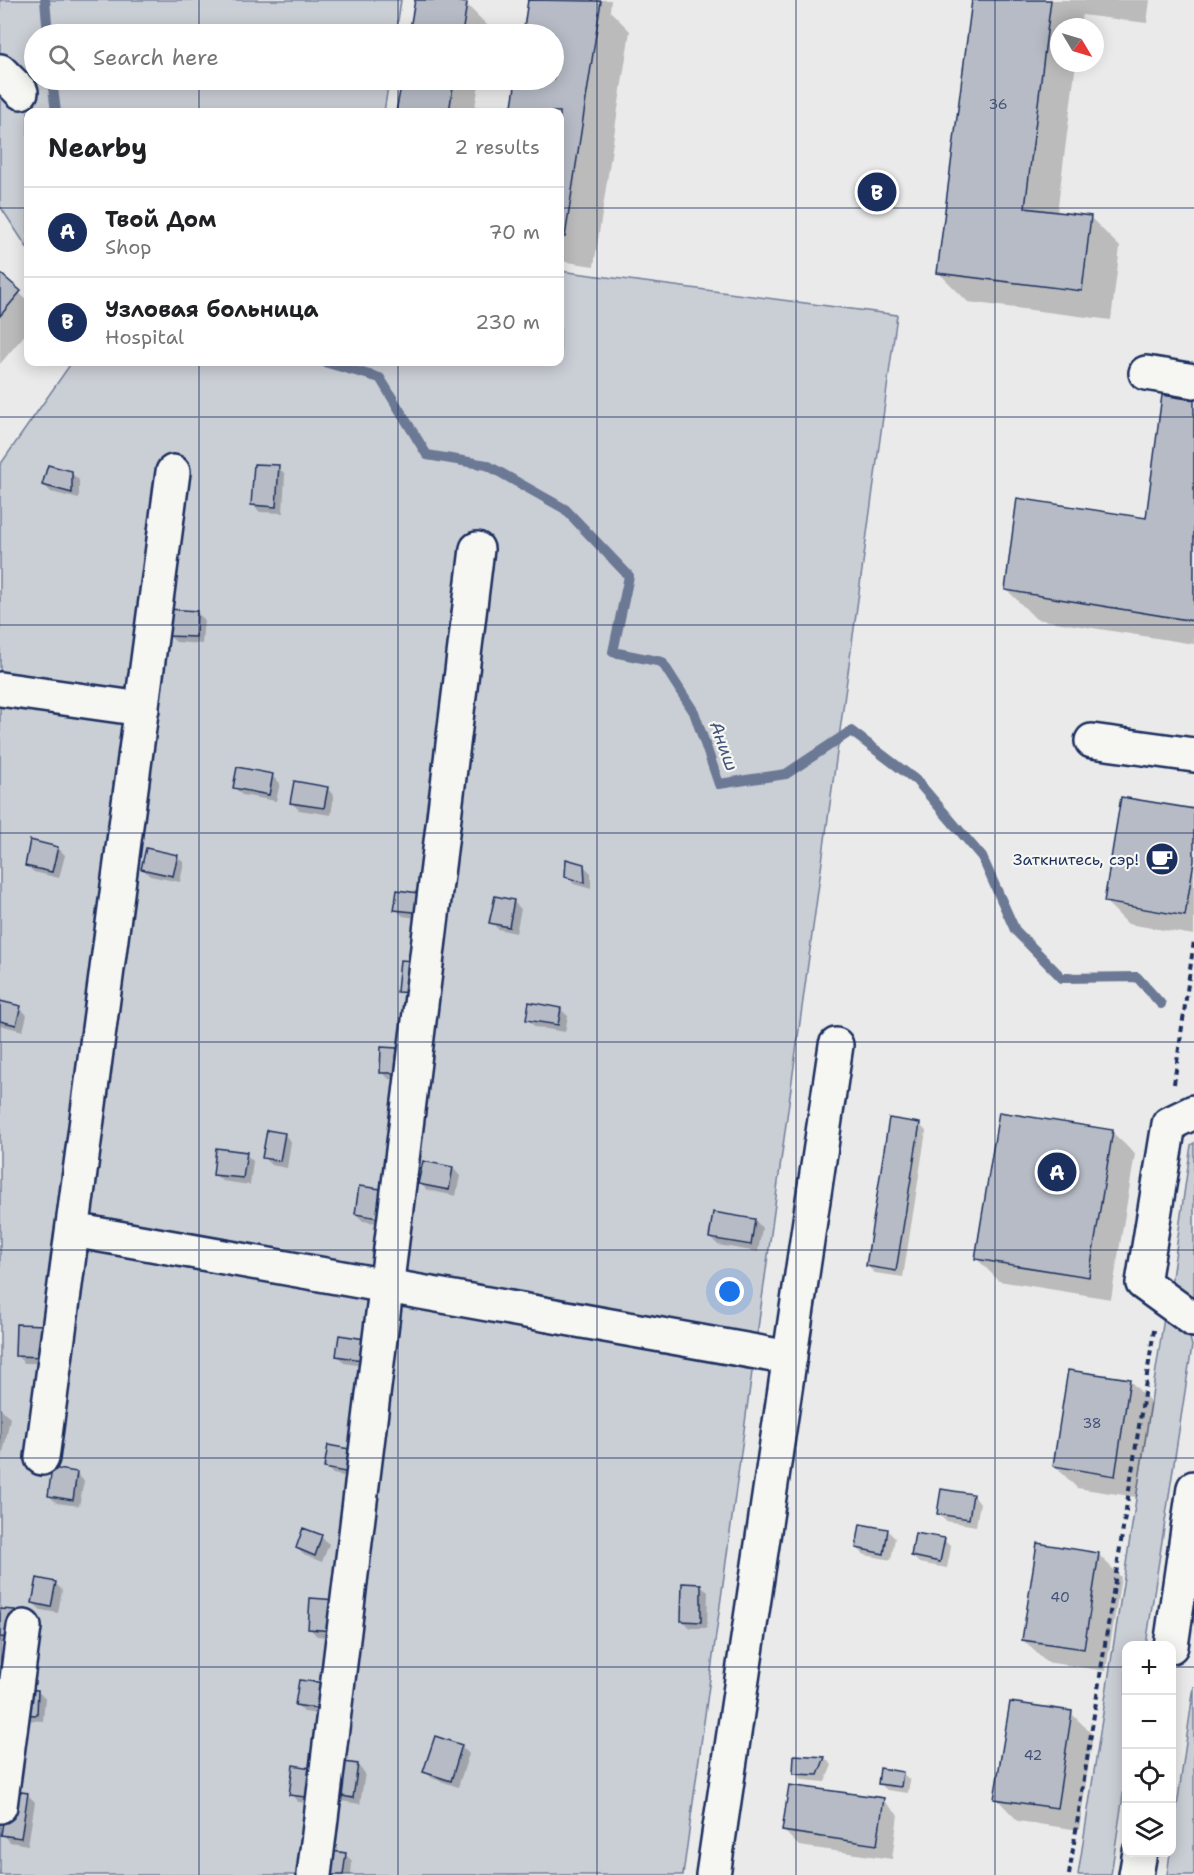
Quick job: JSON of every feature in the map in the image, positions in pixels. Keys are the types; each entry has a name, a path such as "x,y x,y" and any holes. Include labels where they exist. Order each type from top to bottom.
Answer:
{"street":[{"path":"1146,373 1194,381"},
{"path":"42,1458 173,472"},
{"path":"314,1875 477,549"},
{"path":"0,689 142,710"},
{"path":"1092,741 1194,755"},
{"path":"713,1875 836,1045"},
{"path":"1181,1118 1143,1283 1194,1320"},
{"path":"74,1230 790,1358"},
{"path":"1172,1641 1194,1488"},
{"path":"0,1806 24,1627"},
{"path":"1136,1875 1139,1857"}],"path":[{"path":"1181,1118 1194,941"},
{"path":"1069,1875 1160,1295"}],"shaded area":[{"path":"0,0 401,0 397,24 24,24 24,90 387,90 385,108 24,108 24,243 0,206"},
{"path":"564,272 897,315 683,1875 0,1875 0,465 69,366 564,366"},
{"path":"1194,1143 1194,1300 1171,1285 1191,1145"},
{"path":"1164,1318 1187,1325 1192,1346 1147,1641 1122,1641 1122,1802 1111,1875 1078,1875"},
{"path":"1194,1686 1194,1875 1167,1875 1169,1857 1176,1857 1176,1814"}],"building":[{"path":"415,0 449,0 467,3 464,24 411,24"},
{"path":"528,0 601,1 565,237 564,108 512,108 514,90 564,90 564,24 524,24"},
{"path":"972,0 1051,0 1025,208 1091,216 1082,291 937,273"},
{"path":"400,90 452,90 450,108 397,108"},
{"path":"0,273 21,291 0,316"},
{"path":"1162,395 1194,400 1194,621 1005,590 1017,498 1146,518"},
{"path":"254,464 279,465 276,507 251,505"},
{"path":"48,465 72,471 72,493 42,485"},
{"path":"168,609 197,611 196,637 167,636"},
{"path":"237,767 273,774 269,795 233,788"},
{"path":"294,781 328,787 324,808 290,803"},
{"path":"1121,797 1194,809 1194,861 1185,916 1104,902"},
{"path":"30,840 58,847 52,872 25,866"},
{"path":"146,848 178,855 173,876 141,869"},
{"path":"566,859 584,864 585,883 565,877"},
{"path":"397,890 425,894 423,913 394,910"},
{"path":"495,896 514,900 509,927 489,923"},
{"path":"400,960 414,961 412,993 397,992"},
{"path":"0,1001 21,1006 16,1025 0,1021"},
{"path":"529,1002 561,1008 558,1025 526,1020"},
{"path":"381,1047 397,1048 395,1073 380,1073"},
{"path":"999,1112 1113,1130 1089,1277 975,1259"},
{"path":"889,1118 920,1123 896,1271 866,1266"},
{"path":"267,1130 285,1133 280,1161 262,1158"},
{"path":"216,1148 247,1152 243,1178 213,1175"},
{"path":"423,1161 453,1167 449,1190 418,1184"},
{"path":"359,1186 388,1190 384,1219 355,1214"},
{"path":"713,1212 755,1219 751,1245 709,1238"},
{"path":"16,1324 46,1325 46,1357 15,1356"},
{"path":"339,1335 365,1339 362,1360 336,1356"},
{"path":"1068,1370 1130,1379 1115,1476 1053,1466"},
{"path":"328,1445 355,1450 350,1473 324,1468"},
{"path":"52,1468 77,1472 73,1500 48,1496"},
{"path":"941,1489 973,1494 969,1519 937,1514"},
{"path":"860,1524 888,1529 884,1554 856,1548"},
{"path":"303,1528 322,1535 315,1556 296,1548"},
{"path":"915,1533 945,1538 940,1562 911,1556"},
{"path":"1037,1543 1099,1553 1084,1649 1022,1640"},
{"path":"37,1578 56,1582 51,1607 32,1603"},
{"path":"682,1583 701,1584 701,1622 681,1621"},
{"path":"310,1598 337,1600 334,1631 308,1629"},
{"path":"0,1609 15,1610 13,1638 0,1637"},
{"path":"299,1680 325,1683 321,1709 295,1705"},
{"path":"19,1689 38,1690 37,1715 18,1714"},
{"path":"1010,1702 1072,1711 1057,1808 994,1799"},
{"path":"435,1736 462,1745 451,1781 423,1772"},
{"path":"794,1755 825,1757 818,1775 793,1774"},
{"path":"337,1761 358,1764 353,1798 332,1794"},
{"path":"293,1765 317,1769 314,1798 289,1795"},
{"path":"880,1768 903,1772 901,1787 878,1784"},
{"path":"789,1785 884,1798 877,1845 782,1831"},
{"path":"8,1790 28,1793 21,1838 1,1835"},
{"path":"325,1850 346,1853 343,1875 322,1875"}],"waterway":[{"name":"Аниш","path":"45,0 47,24"},
{"name":"Аниш","path":"53,90 56,108"},
{"name":"Аниш","path":"338,366 380,378 427,455 487,465 565,509 629,576 613,652 662,662 694,712 719,784 786,774 851,731 917,781 982,857 1015,930 1062,978 1137,977 1161,1004"}],"place":[{"name":"Узловая больница","path":"877,192"},
{"name":"Заткнитесь, сэр!","path":"1162,859"},
{"name":"Твой Дом","path":"1057,1172"}]}
